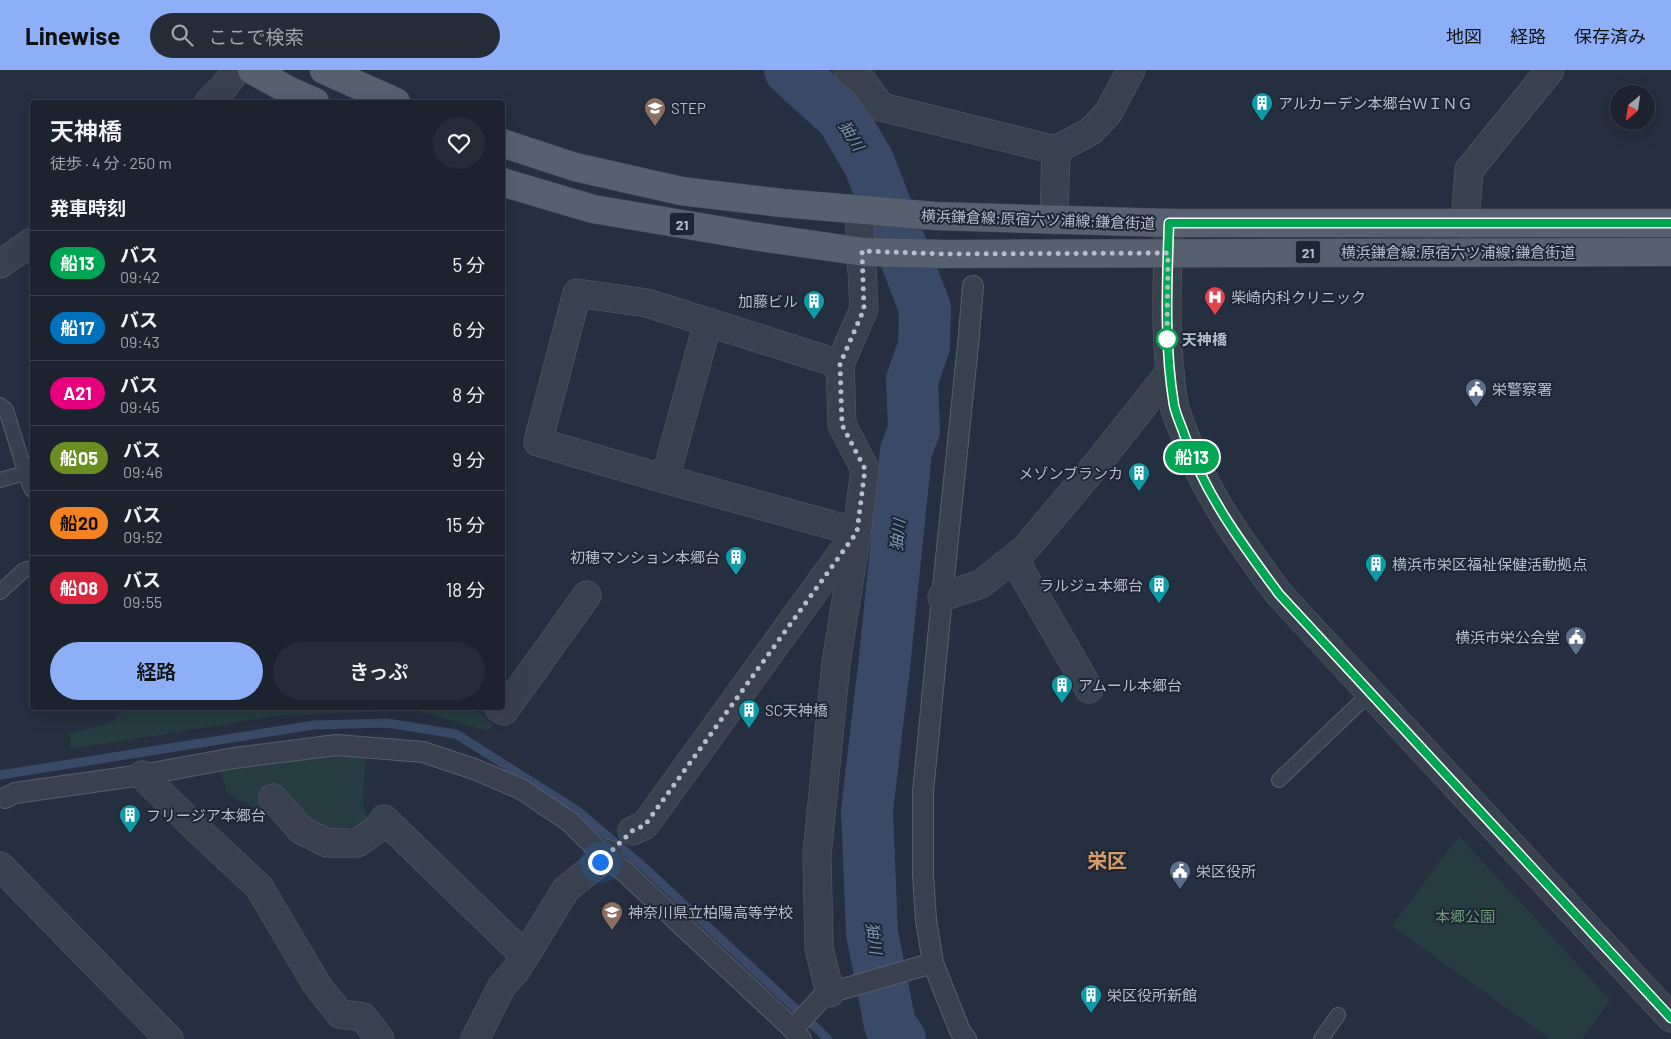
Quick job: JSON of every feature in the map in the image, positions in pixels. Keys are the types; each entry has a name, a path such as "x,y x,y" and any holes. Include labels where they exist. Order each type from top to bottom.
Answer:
{"main road":[{"path":"252,70 310,100"},
{"path":"324,70 392,100"},
{"name":"横浜鎌倉線;原宿六ツ浦線;鎌倉街道","path":"505,145 575,167 681,191 935,216 1169,223 1671,223"},
{"name":"横浜鎌倉線;原宿六ツ浦線;鎌倉街道","path":"505,183 593,209 753,236 863,251 944,254 1671,252"}],"street":[{"path":"211,100 237,70"},
{"path":"860,74 882,107 1056,150 1091,131 1108,113 1131,70"},
{"path":"1465,224 1469,170 1550,70"},
{"path":"1054,220 1056,150"},
{"path":"830,993 819,948 817,855 836,663 865,469 842,425 840,364 864,309 863,251 859,210"},
{"path":"1169,223 1167,349 1175,407 1191,456 1247,552 1279,594 1671,1018"},
{"path":"0,264 30,243"},
{"path":"966,1039 960,1031 933,964 926,920 923,874 923,792 973,286"},
{"path":"840,364 647,302 577,293 538,442 857,532"},
{"path":"664,479 708,322"},
{"path":"942,597 981,584 1025,549 1098,464 1170,372"},
{"path":"475,1039 502,986 517,969 566,890 632,831 645,825 857,532"},
{"path":"1014,558 1089,689"},
{"path":"505,710 587,596"},
{"path":"5,798 15,793 142,775 234,758 337,745 423,752 474,768 521,789 570,822 797,1034 825,994 933,964"},
{"path":"142,775 260,887 317,985 340,1014 363,1017 380,1039"},
{"path":"273,798 301,830 326,843 357,843 378,829 384,819 525,956"},
{"path":"0,866 169,1039"}],"lane":[{"path":"0,405 6,410 30,487"},
{"path":"0,480 25,472"},
{"path":"0,592 24,570 30,568"},
{"path":"1279,780 1370,693"},
{"path":"1321,1039 1338,1015"}],"green space":[{"path":"123,710 414,710 276,716 71,749 69,733 112,723"},
{"path":"414,710 474,710 493,725 487,731"},
{"path":"333,734 366,739 363,807 369,821 338,831 298,831 228,794 214,755 267,744"},
{"name":"本郷公園","path":"1459,836 1610,1000 1582,1039 1550,1039 1392,926"}],"waterway":[{"name":"㹨川","path":"790,70 842,117 869,163 925,308 924,346 912,380 914,430 906,451 867,810 872,933 890,1025 900,1039"},
{"path":"0,775 314,725 387,723 456,734 578,811 647,870 828,1039"}],"bus line":[{"name":"船13","path":"1671,223 1169,223 1167,349 1175,407 1191,456 1247,552 1279,594 1671,1018"}],"place":[{"name":"アルカーデン本郷台ＷＩＮＧ","path":"1262,122"},
{"name":"STEP","path":"655,127"},
{"name":"柴崎内科クリニック","path":"1215,316"},
{"name":"加藤ビル","path":"814,320"},
{"name":"天神橋","path":"1167,339"},
{"name":"栄警察署","path":"1476,408"},
{"name":"メゾンブランカ","path":"1139,492"},
{"name":"初穂マンション本郷台","path":"736,576"},
{"name":"横浜市栄区福祉保健活動拠点","path":"1376,583"},
{"name":"ラルジュ本郷台","path":"1159,604"},
{"name":"横浜市栄公会堂","path":"1576,656"},
{"name":"アムール本郷台","path":"1062,704"},
{"name":"SC天神橋","path":"749,729"},
{"name":"フリージア本郷台","path":"130,834"},
{"name":"栄区役所","path":"1180,890"},
{"name":"神奈川県立柏陽高等学校","path":"612,931"},
{"name":"栄区役所新館","path":"1091,1014"}],"district":[{"name":"栄区","path":"1107,860"}],"route":[{"path":"600,862 632,831 645,825 857,532 865,469 842,425 840,364 864,309 862,251 944,254 1168,253 1167,339"}]}
